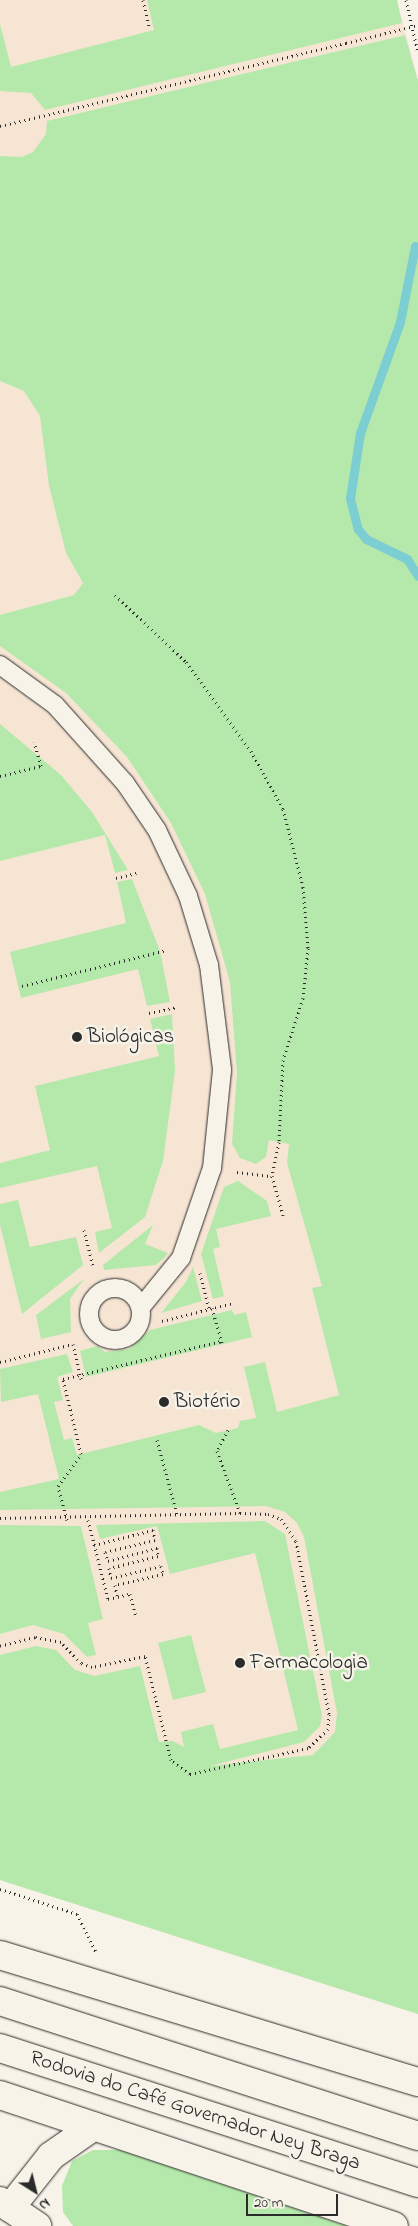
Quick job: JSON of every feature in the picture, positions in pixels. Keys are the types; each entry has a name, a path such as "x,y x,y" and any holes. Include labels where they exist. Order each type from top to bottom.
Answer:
{"main road":[{"path":"0,1955 114,1988 418,2082"},
{"name":"Rodovia do Café Governador Ney Braga","path":"0,2001 418,2136"},
{"name":"Rodovia do Café Governador Ney Braga","path":"8,2050 418,2184"},
{"path":"0,2095 394,2226"},
{"path":"37,2226 5,2205 51,2156 94,2126"}],"lane":[{"path":"0,665 55,705 125,783 157,830 188,896 209,965 222,1070 212,1168 181,1258 141,1307"}],"path":[{"path":"142,0 149,27"},
{"path":"406,0 418,53"},
{"path":"0,126 418,25"},
{"path":"115,595 186,662 251,751 285,818 303,887 308,948 303,998 283,1060 279,1142 272,1176 283,1215"},
{"path":"0,776 41,766 34,742"},
{"path":"116,878 136,873"},
{"path":"22,986 166,950"},
{"path":"149,1013 177,1007"},
{"path":"237,1172 272,1176"},
{"path":"84,1230 93,1265"},
{"path":"67,1520 58,1486 81,1454 63,1379 80,1377 221,1342 200,1271"},
{"path":"162,1321 233,1303"},
{"path":"0,1362 73,1344 80,1377"},
{"path":"228,1430 217,1451 240,1513"},
{"path":"157,1440 163,1471 177,1514"},
{"path":"0,1518 88,1520 177,1514 240,1513 268,1514 281,1519 296,1541 329,1714 328,1729 308,1748 190,1774 171,1760 145,1656 92,1667 81,1663 60,1642 35,1637 0,1646"},
{"path":"88,1520 108,1599 130,1594 136,1617"},
{"path":"94,1545 153,1530 155,1540 105,1552 108,1561 157,1548 158,1556 109,1568 111,1578 161,1566 162,1574 114,1585 117,1596"},
{"path":"0,1889 77,1914 114,1988"}],"shaded area":[{"path":"0,0 397,0 418,81 418,2014 0,1880"}],"green space":[{"path":"147,0 397,0 402,23 45,110 31,93 0,91 0,24 11,67 154,30"},
{"path":"405,35 418,81 418,2014 0,1880 0,1655 36,1646 56,1650 75,1670 94,1676 140,1666 159,1742 173,1741 184,1747 181,1732 213,1724 220,1749 298,1730 255,1553 170,1574 157,1526 100,1539 96,1525 265,1521 285,1534 322,1715 320,1726 304,1742 210,1766 313,1755 335,1732 337,1713 304,1537 297,1523 285,1512 266,1506 0,1510 0,1492 59,1479 38,1394 1,1402 0,1369 67,1354 73,1372 57,1377 63,1400 54,1402 64,1440 72,1438 77,1455 199,1425 216,1433 238,1428 240,1421 256,1418 244,1367 265,1362 277,1412 339,1395 312,1288 322,1286 287,1163 289,1144 269,1140 266,1157 256,1164 240,1158 232,1144 237,1073 230,982 205,894 171,823 127,757 66,693 0,646 0,615 74,595 83,583 66,553 49,486 40,416 24,391 0,381 0,156 22,157 33,152 46,134 47,121"},
{"path":"0,724 61,775 92,812 128,870 115,873 105,835 0,861"},
{"path":"132,879 160,951 170,1002 147,1006 138,969 21,998 10,952 126,923 117,882"},
{"path":"172,1014 175,1071 163,1161 145,1217 99,1253 95,1232 112,1228 97,1166 0,1188 0,1163 50,1150 35,1086 159,1056 150,1019"},
{"path":"238,1181 267,1201 271,1216 216,1229 220,1247 213,1249 224,1296 213,1299 201,1254 224,1187"},
{"path":"18,1200 30,1247 76,1237 83,1265 22,1314 0,1225 0,1204"},
{"path":"153,1225 145,1244 168,1253 164,1258 156,1265 104,1270 103,1265"},
{"path":"193,1267 202,1301 161,1313 186,1282"},
{"path":"84,1279 70,1299 71,1332 41,1339 36,1315"},
{"path":"232,1310 234,1315 246,1312 252,1337 86,1377 80,1351 97,1346 105,1352 129,1349 150,1330"},
{"path":"0,1525 81,1526 103,1619 88,1623 96,1655 87,1657 64,1634 33,1625 0,1634"},
{"path":"191,1635 206,1692 173,1700 158,1643"},
{"path":"93,2150 120,2150 347,2226 73,2226 63,2212 62,2186 72,2161"}],"waterway":[{"path":"415,246 400,322 360,433 350,498 358,529 366,539 407,559 418,576"}],"place":[{"name":"Biológicas","path":"77,1037"},
{"name":"Biotério","path":"164,1402"},
{"name":"Farmacologia","path":"240,1663"}]}
